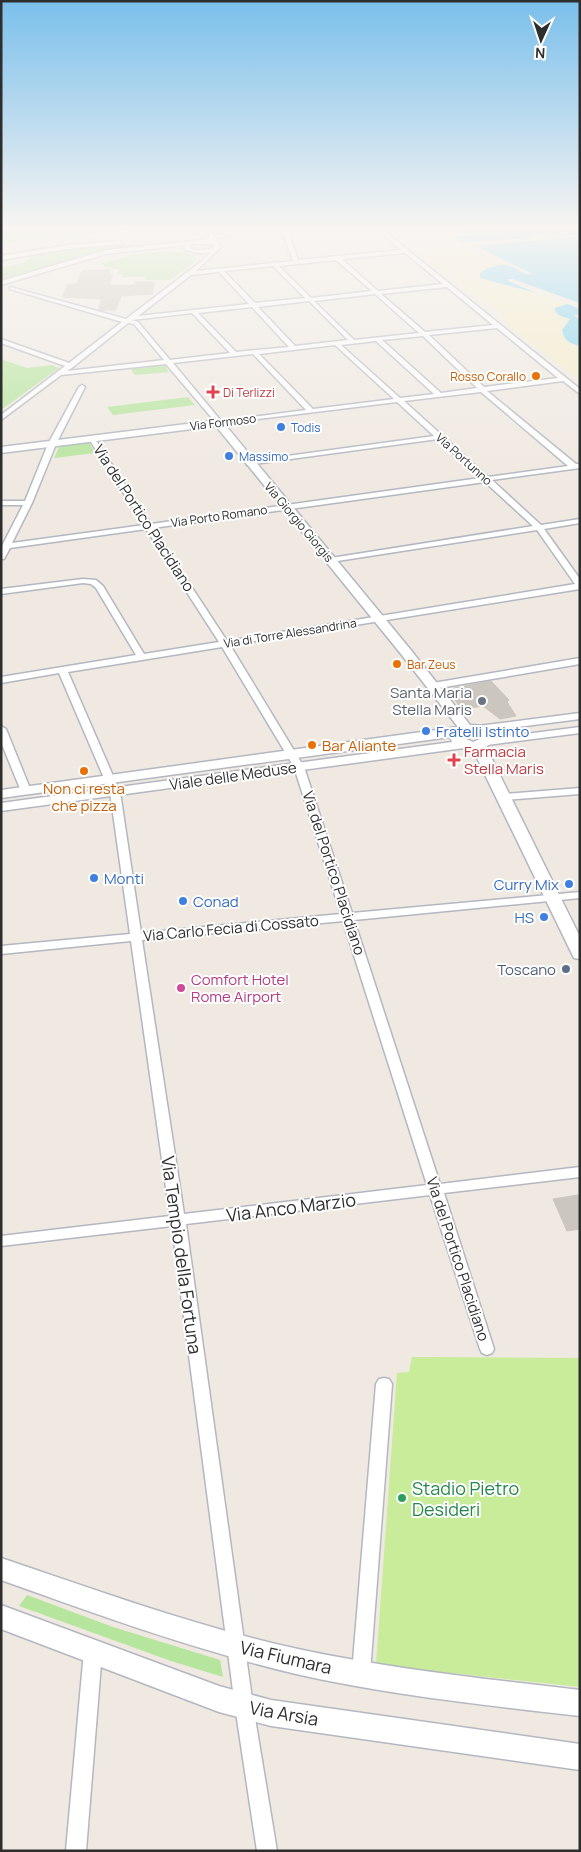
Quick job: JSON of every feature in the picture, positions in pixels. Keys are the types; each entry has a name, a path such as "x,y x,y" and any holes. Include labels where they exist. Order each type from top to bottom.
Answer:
{"street":[{"path":"91,312 113,319 130,319 182,312"},
{"path":"1,418 139,312"},
{"path":"194,312 234,354"},
{"path":"260,312 294,348"},
{"path":"323,312 352,341"},
{"path":"399,312 482,389 576,466"},
{"path":"481,312 580,392"},
{"name":"Via Giorgio Giorgis","path":"130,319 138,325 286,507 380,618 472,737 504,797 580,954"},
{"path":"62,373 498,326"},
{"path":"376,338 440,395"},
{"path":"1,342 71,366"},
{"name":"Via Portunno","path":"336,343 539,527 580,586"},
{"path":"254,352 311,411"},
{"name":"Via Formoso","path":"1,450 564,379"},
{"path":"1,557 28,503 52,444 82,388"},
{"path":"250,463 440,437"},
{"name":"Via del Portico Placidiano","path":"92,439 225,644 299,767 487,1349"},
{"name":"Via Porto Romano","path":"6,546 576,466"},
{"path":"1,503 28,503"},
{"path":"331,560 580,521"},
{"path":"1,592 79,582 93,582 100,586 141,657"},
{"name":"Via di Torre Alessandrina","path":"1,680 580,586"},
{"path":"433,686 580,660"},
{"name":"Via Tempio della Fortuna","path":"62,669 112,785 178,1220 244,1706 267,1851"},
{"name":"Viale delle Meduse","path":"1,794 299,767 580,716"},
{"path":"1,729 26,791"},
{"name":"Viale delle Meduse","path":"1,807 112,785 292,754 472,737 580,730"},
{"path":"504,797 580,791"},
{"name":"Via Carlo Fecia di Cossato","path":"1,950 580,895"},
{"name":"Via Anco Marzio","path":"1,1241 580,1172"},
{"path":"360,1674 384,1384"},
{"name":"Via Fiumara","path":"1,1569 236,1646 280,1658 360,1674 580,1703"},
{"name":"Via Arsia","path":"1,1616 219,1699 271,1713 580,1757"},
{"path":"76,1851 93,1651"}],"green space":[{"path":"1,359 27,368 52,365 59,368 1,410"},
{"path":"163,363 169,372 135,375 129,367"},
{"path":"188,397 195,405 113,415 107,407"},
{"path":"89,442 95,453 54,458 60,445"},
{"path":"412,1357 580,1358 580,1687 376,1665 397,1373 409,1372"},
{"path":"27,1595 113,1627 220,1660 223,1677 171,1661 19,1606"}],"sand":[{"path":"501,312 557,312 556,314 570,319 564,325 570,343 580,346 580,381 504,322"}],"water":[{"path":"580,312 574,316 580,319 580,346 570,343 563,334 562,330 570,319 556,313"}],"building":[{"name":"Santa Maria Stella Maris","path":"491,681 509,700 507,702 516,716 500,719 483,706 462,709 451,695 459,693 454,688"},
{"path":"578,1195 580,1200 580,1229 567,1231 553,1199"}],"place":[{"name":"Rosso Corallo","path":"536,376"},
{"name":"Di Terlizzi","path":"213,392"},
{"name":"Todis","path":"281,427"},
{"name":"Massimo","path":"229,456"},
{"name":"Bar Zeus","path":"397,664"},
{"name":"Santa Maria Stella Maris","path":"482,701"},
{"name":"Fratelli Istinto","path":"426,731"},
{"name":"Bar Aliante","path":"312,745"},
{"name":"Farmacia Stella Maris","path":"454,760"},
{"name":"Non ci resta che pizza","path":"84,771"},
{"name":"Monti","path":"94,878"},
{"name":"Curry Mix","path":"569,884"},
{"name":"Conad","path":"183,901"},
{"name":"HS","path":"544,917"},
{"name":"Toscano","path":"566,969"},
{"name":"Comfort Hotel Rome Airport","path":"181,988"},
{"name":"Stadio Pietro Desideri","path":"402,1498"}]}
